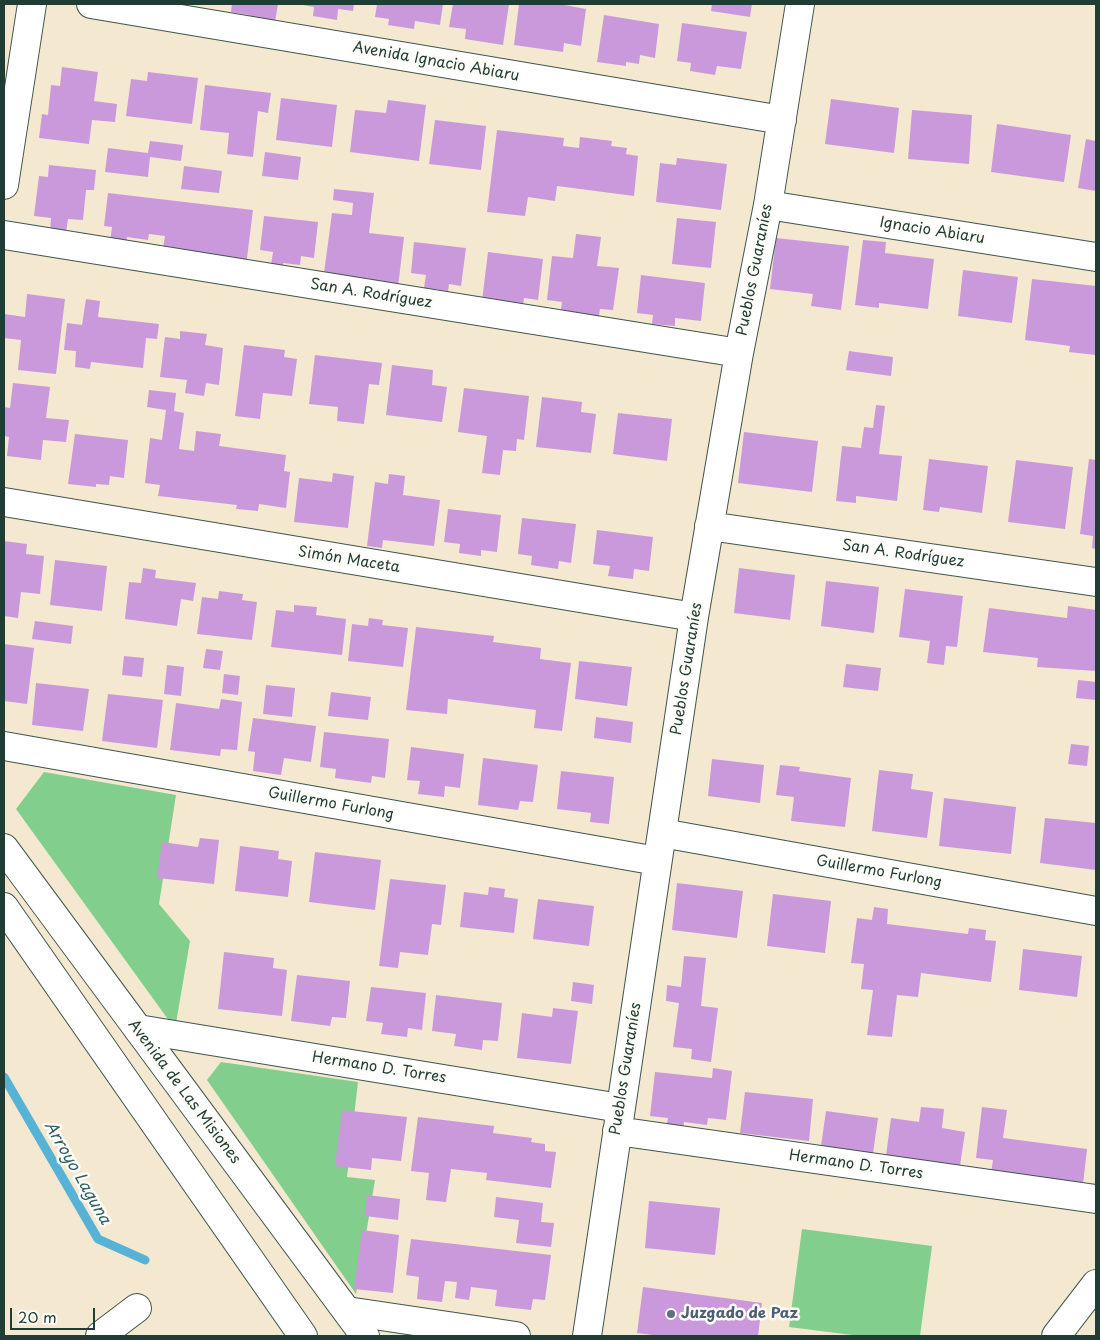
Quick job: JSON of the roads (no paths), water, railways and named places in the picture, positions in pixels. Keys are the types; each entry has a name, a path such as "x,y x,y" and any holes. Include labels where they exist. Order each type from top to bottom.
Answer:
{"street":[{"path":"4,185 32,4"},
{"name":"Avenida Ignacio Abiaru","path":"90,4 782,120"},
{"name":"Pueblos Guaraníes","path":"587,1336 694,618 739,353 768,205 800,4"},
{"name":"Ignacio Abiaru","path":"768,205 1096,257"},
{"name":"San A. Rodríguez","path":"4,235 739,353"},
{"name":"Simón Maceta","path":"4,502 694,618"},
{"name":"San A. Rodríguez","path":"710,526 1096,582"},
{"name":"Guillermo Furlong","path":"4,746 658,861"},
{"name":"Guillermo Furlong","path":"662,833 1096,911"},
{"name":"Avenida de Las Misiones","path":"4,848 365,1336"},
{"path":"4,907 303,1336"},
{"name":"Hermano D. Torres","path":"138,1029 618,1119 1096,1198"},
{"path":"1056,1336 1096,1284"},
{"path":"100,1336 137,1308"},
{"path":"346,1312 516,1336"}],"waterway":[{"name":"Arroyo Laguna","path":"4,1077 98,1239 145,1260"}],"place":[{"name":"Juzgado de Paz","path":"671,1314"}]}
